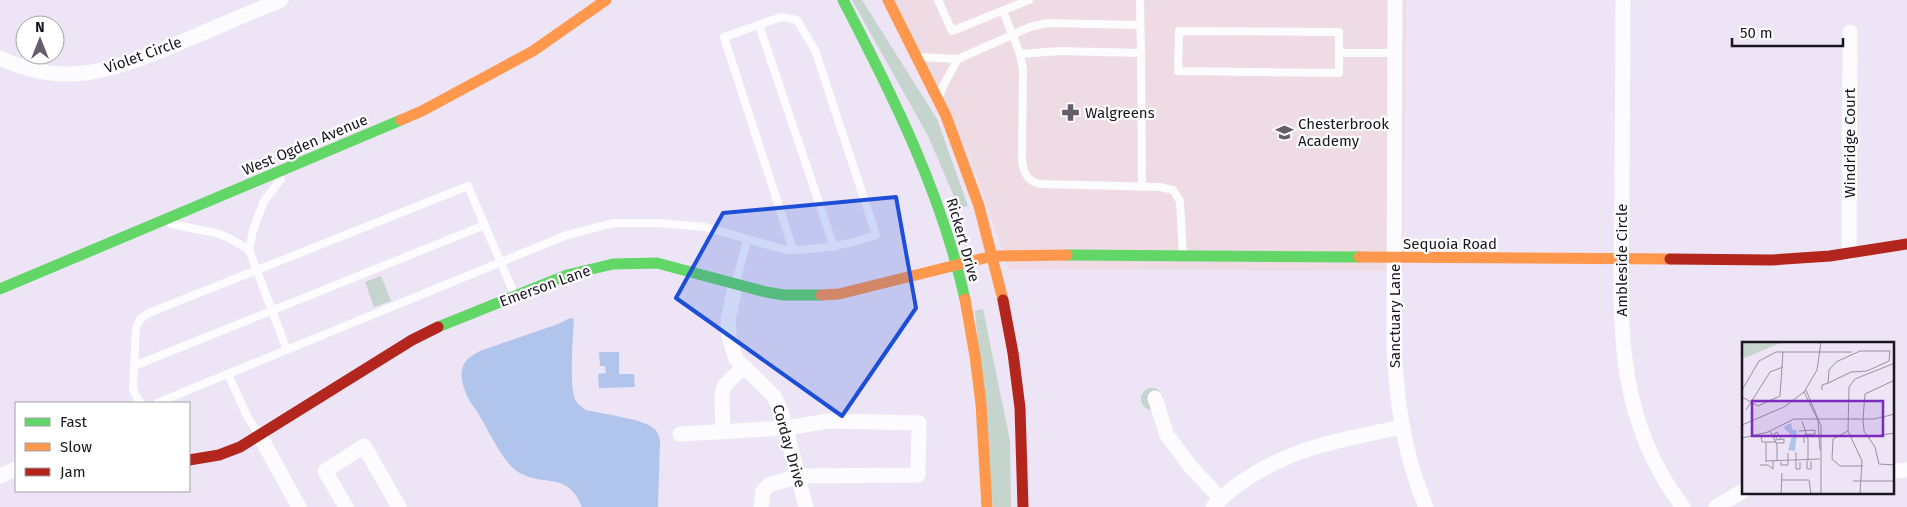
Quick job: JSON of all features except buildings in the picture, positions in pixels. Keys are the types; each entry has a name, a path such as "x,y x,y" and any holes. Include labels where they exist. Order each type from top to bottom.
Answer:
{"street":[{"name":"Violet Circle","path":"0,58 31,69 58,73 85,73 112,69 139,60 281,0"},
{"name":"West Ogden Avenue","path":"0,288 422,111 533,51 606,0"},
{"name":"Rickert Drive","path":"843,0 894,98 915,144 946,228 957,265 974,356 984,449 987,507"},
{"name":"Rickert Drive","path":"888,0 938,100 979,206 993,256 1004,299 1020,408 1023,507"},
{"name":"Sanctuary Lane","path":"1396,0 1394,348 1403,438 1426,507"},
{"name":"Ambleside Circle","path":"1623,0 1621,259 1623,349 1628,387 1639,426 1664,480 1683,507"},
{"name":"Windridge Court","path":"1850,32 1850,253"},
{"name":"Sequoia Road","path":"993,256 1772,260 1850,253 1907,244"},
{"name":"Emerson Lane","path":"190,460 219,455 240,448 412,340 567,275 592,268 621,264 656,264 784,295 813,296 854,292 993,256"},
{"name":"Corday Drive","path":"736,283 728,320 729,336 736,359 774,396 786,428 806,507"},
{"path":"723,431 722,397 724,386 743,367"},
{"path":"1155,398 1167,435 1217,502 1253,474 1273,462 1300,451 1402,426"},
{"path":"680,434 786,428 828,421 919,423 918,475 798,476 769,485 763,491 761,507"},
{"path":"260,436 299,507"},
{"path":"346,507 325,471 364,446 399,507"},
{"path":"0,476 15,469"},
{"path":"1894,471 1907,470"},
{"path":"1716,507 1742,492"}],"lane":[{"path":"938,0 952,31 1029,0"},
{"path":"1140,0 1142,186"},
{"path":"1003,11 1020,54 1023,69 1022,159 1023,170 1027,177 1033,182 1041,184 1142,186 1173,190 1180,201 1183,257"},
{"path":"159,402 567,235 614,223 659,223 705,227 786,250 793,250 817,250 850,244 876,235 815,50 796,20 781,17 724,37 793,250"},
{"path":"917,57 958,59 1030,27 1048,23 1140,25"},
{"path":"759,25 834,247"},
{"path":"1179,31 1339,32 1340,52 1339,73 1178,71 1179,31"},
{"path":"1020,54 1060,51 1141,53"},
{"path":"1340,52 1395,53"},
{"path":"938,100 942,88 958,59"},
{"path":"287,350 249,250 253,230 264,201 292,166"},
{"path":"140,402 133,390 136,328 140,319 149,312 257,271 468,186 515,296"},
{"path":"160,222 216,233 229,238 249,250"},
{"path":"134,366 486,226"},
{"path":"736,283 747,240"},
{"path":"228,374 248,418 260,436"}],"highlighted area":[{"path":"896,197 916,308 842,416 676,298 723,213"}],"shaded area":[{"path":"852,0 862,0 937,119 968,206 959,208 928,136"},
{"path":"893,0 1406,0 1403,271 1009,269 972,163"},
{"path":"381,276 391,301 374,307 365,282"},
{"path":"983,309 1010,441 1011,507 993,507 975,311"},
{"path":"1152,388 1160,391 1163,399 1160,407 1152,410 1144,407 1141,399 1144,391"}],"water":[{"path":"570,318 574,319 572,383 577,402 586,410 646,424 654,428 658,434 660,440 658,507 582,507 576,496 569,488 562,484 528,477 518,472 507,462 467,396 462,373 464,363 471,356"},
{"path":"599,352 619,352 619,374 634,374 635,387 599,388 598,374 606,373 605,366 600,366"}],"traffic: fast":[{"path":"843,0 880,72 914,145 943,221 965,299"},
{"path":"0,289 401,120"},
{"path":"1067,255 1359,257"},
{"path":"438,327 567,275 613,264 657,263 766,292 784,295 821,295"}],"traffic: slow":[{"path":"401,120 422,111 533,51 606,0"},
{"path":"888,0 946,116 979,206 1003,300"},
{"path":"821,295 839,294 993,256 1067,255"},
{"path":"1359,257 1670,259"},
{"path":"965,299 981,404 987,507"}],"traffic: jam":[{"path":"1670,259 1772,260 1830,256 1907,244"},
{"path":"1003,300 1013,353 1020,408 1023,507"},
{"path":"190,460 219,455 240,447 412,340 438,327"}],"place":[{"name":"Walgreens","path":"1071,113"},
{"name":"Chesterbrook Academy","path":"1284,133"}]}
